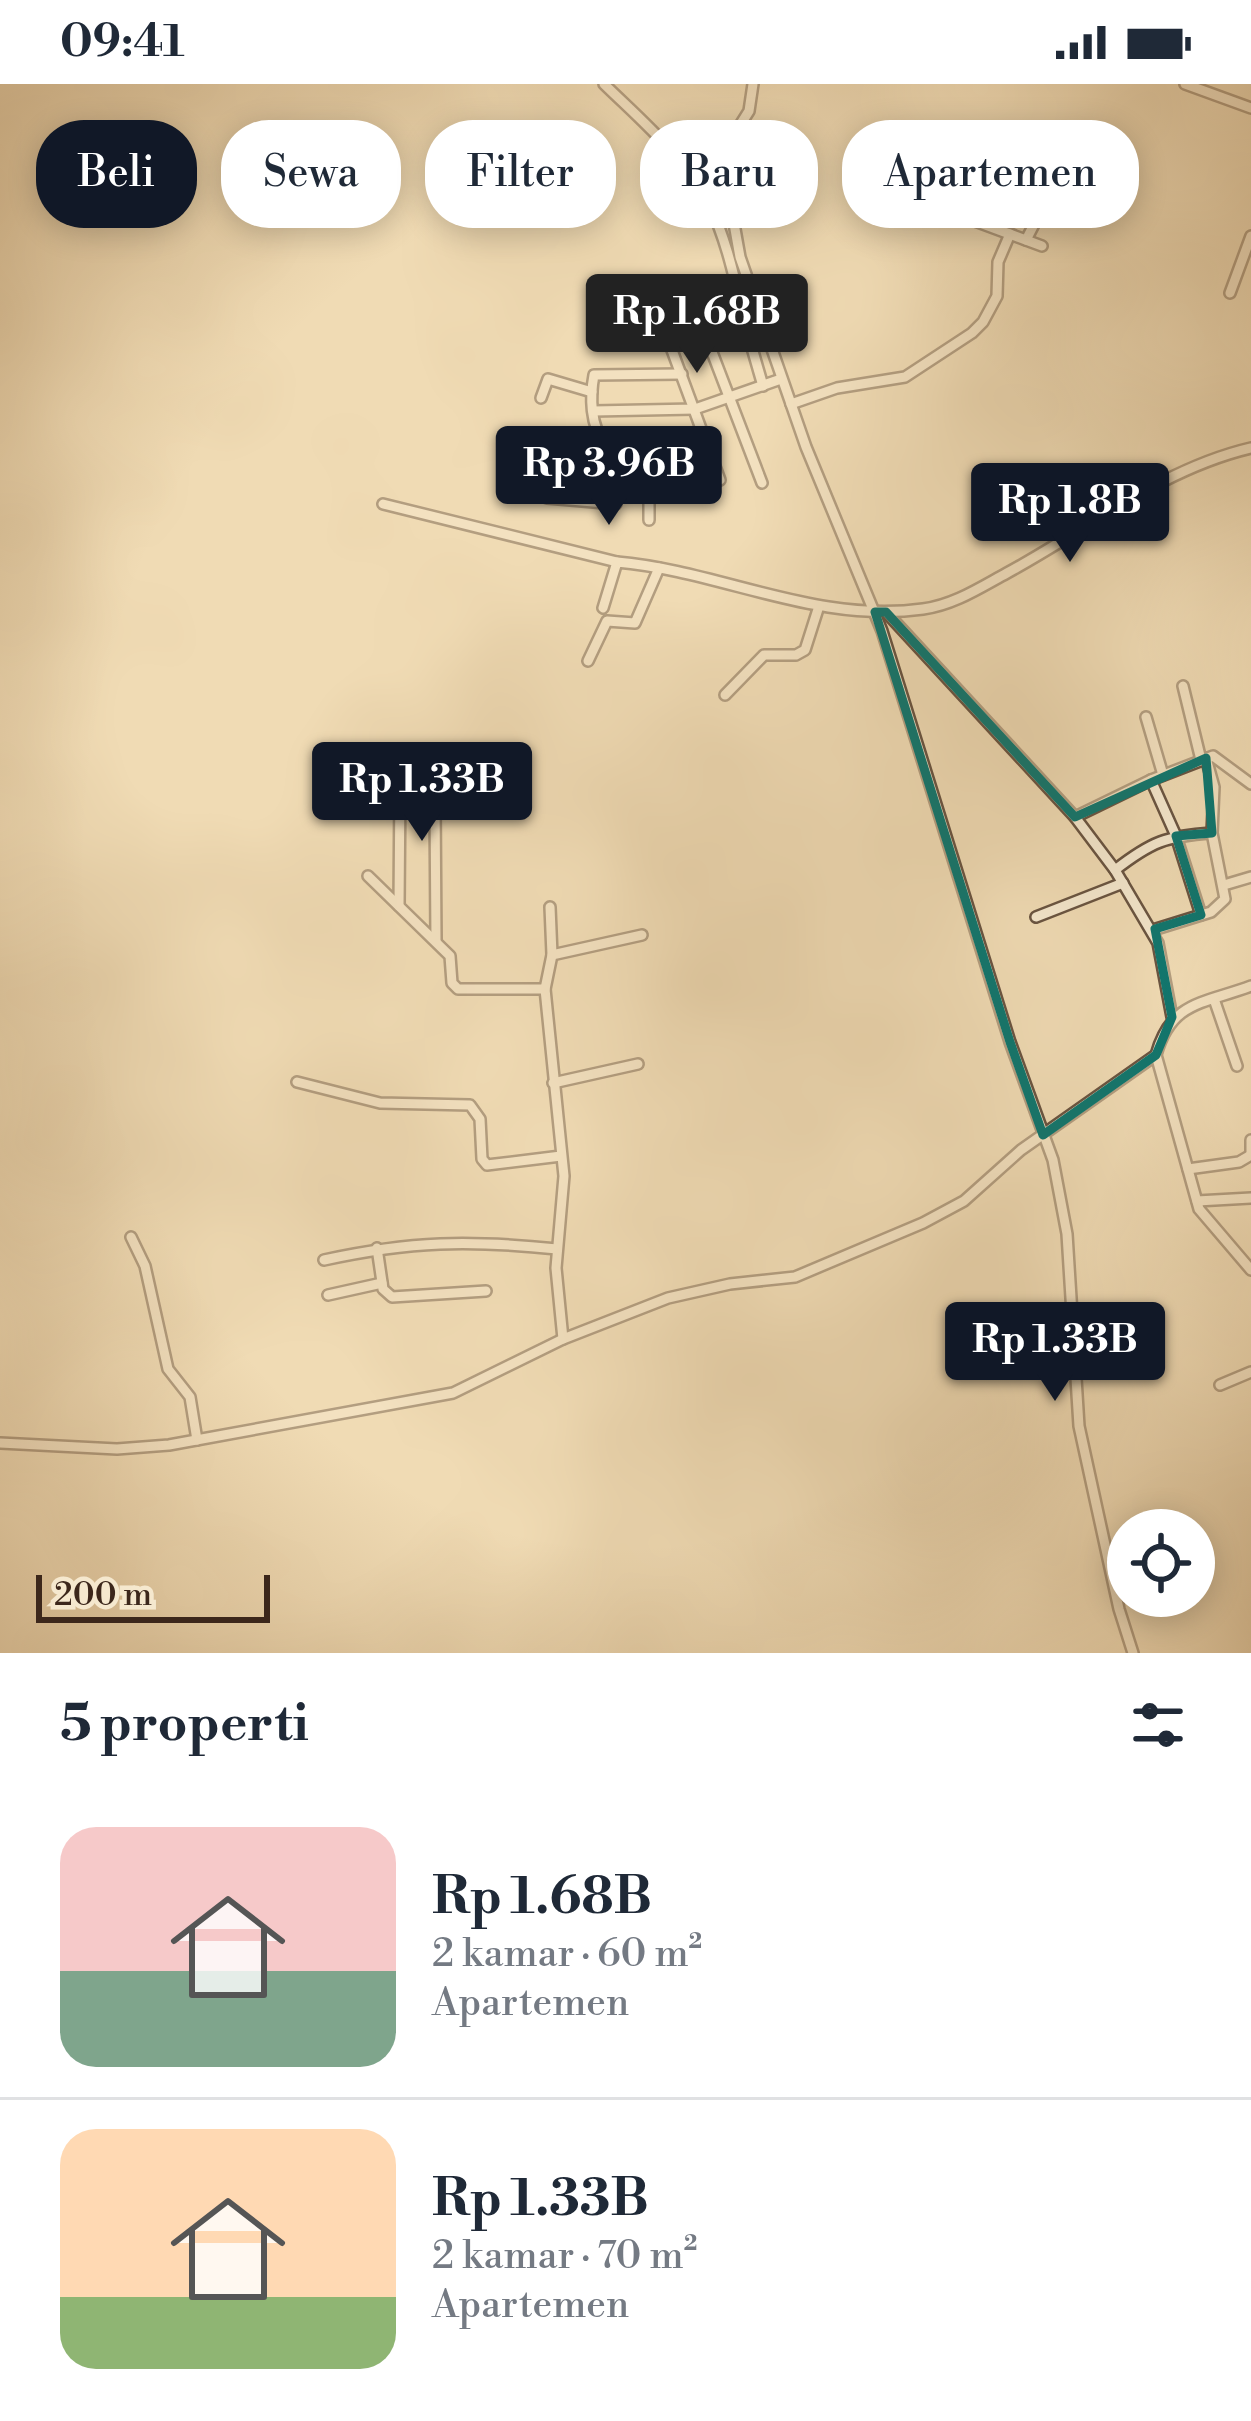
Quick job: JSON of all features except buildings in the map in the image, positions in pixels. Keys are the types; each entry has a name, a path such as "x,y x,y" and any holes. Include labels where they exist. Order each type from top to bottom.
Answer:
{"street":[{"path":"604,84 658,136 699,188 722,238 764,386"},
{"path":"753,84 749,111 732,138 728,190 743,269 781,379 880,612 1010,1042 1053,1160 1067,1234 1084,1455 1133,1653"},
{"path":"1185,84 1251,108"},
{"path":"994,228 1042,246"},
{"path":"1026,240 1032,228"},
{"path":"791,404 837,388 905,377 972,333 997,296 998,262 1010,234"},
{"path":"1230,293 1251,236"},
{"path":"748,334 763,330"},
{"path":"614,334 667,340 719,475 718,483 618,480"},
{"path":"707,339 762,483"},
{"path":"532,372 592,392"},
{"path":"682,374 596,374 592,411 600,440 612,446 709,448"},
{"path":"541,398 548,379"},
{"path":"592,411 695,409 781,379"},
{"path":"548,498 613,506 618,480 612,446"},
{"path":"383,504 786,602 880,612 927,608 963,596 1065,542 1174,475 1251,448"},
{"path":"649,483 649,520"},
{"path":"603,608 617,562"},
{"path":"588,661 607,621 635,623 659,568"},
{"path":"725,695 764,655 796,655 805,650 819,606"},
{"path":"880,612 1075,818 1115,870 1153,930 1172,1017"},
{"path":"1153,930 1223,904 1224,885 1212,833 1214,787 1183,686"},
{"path":"1146,717 1163,775"},
{"path":"1075,818 1203,759 1218,759 1251,784"},
{"path":"1151,780 1176,836 1201,915"},
{"path":"399,906 400,782"},
{"path":"435,800 436,941"},
{"path":"1115,870 1153,842 1212,833"},
{"path":"368,876 452,959 452,983 458,989 545,989"},
{"path":"1224,885 1251,877"},
{"path":"1036,917 1123,883"},
{"path":"550,907 552,955 545,989 564,1196 556,1282 563,1339"},
{"path":"552,955 642,935"},
{"path":"1250,1267 1208,1222 1197,1202 1156,1055 1172,1017 1251,986"},
{"path":"1214,999 1237,1066"},
{"path":"0,1443 117,1448 197,1441 352,1409 445,1396 563,1339 688,1292 820,1268 956,1206 1043,1135 1156,1055"},
{"path":"553,1083 638,1064"},
{"path":"297,1082 380,1103 470,1105 480,1119 482,1160 487,1165 561,1156"},
{"path":"1188,1169 1239,1162 1251,1154 1251,1140"},
{"path":"1197,1202 1251,1198"},
{"path":"131,1238 146,1266 168,1369 190,1397 197,1441"},
{"path":"324,1259 477,1240 557,1249"},
{"path":"377,1249 382,1282 392,1298 486,1291"},
{"path":"328,1295 382,1282"},
{"path":"1220,1385 1251,1372"}],"highlighted area":[{"path":"875,612 886,612 1075,817 1206,758 1212,833 1176,836 1201,915 1155,929 1172,1017 1156,1055 1043,1135 1010,1042"}]}
